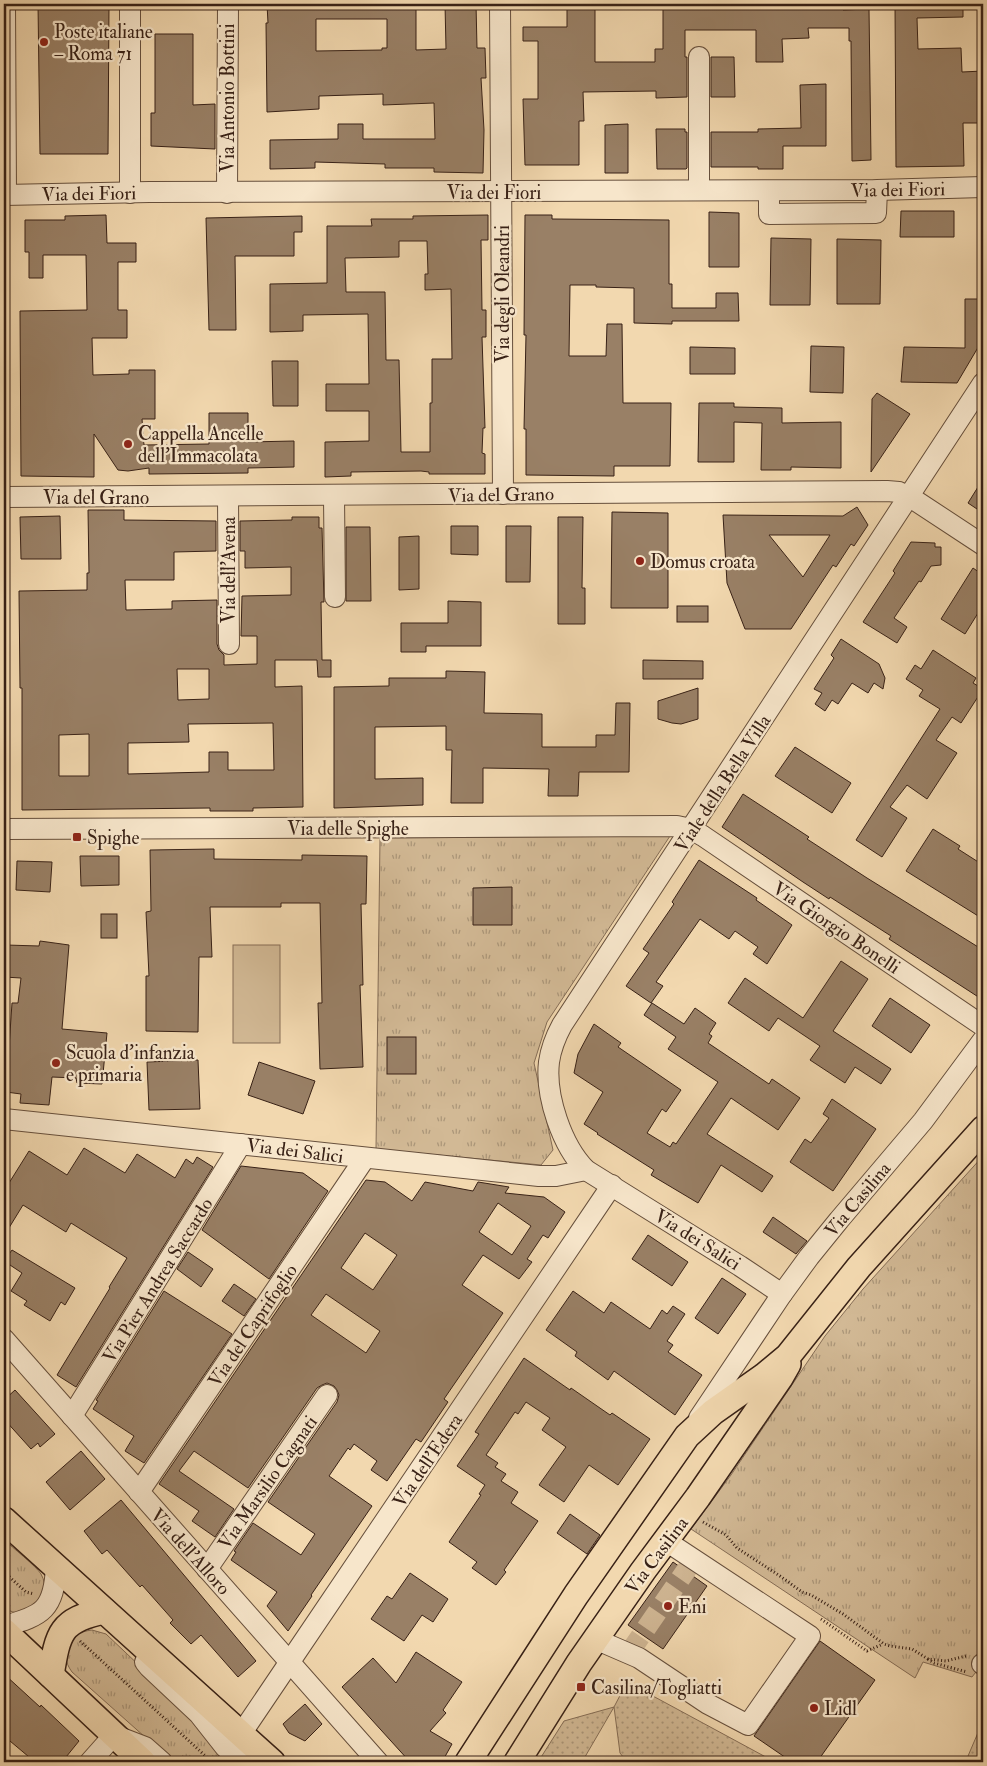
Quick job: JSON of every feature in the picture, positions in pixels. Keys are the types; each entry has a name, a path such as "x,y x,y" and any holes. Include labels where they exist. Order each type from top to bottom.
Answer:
{"main road":[{"name":"Via Casilina","path":"468,1762 571,1603 687,1436 712,1412 776,1367 795,1348 859,1267 983,1129"},
{"name":"Via Casilina","path":"517,1762 595,1639 687,1513 780,1378 795,1348"},
{"path":"7,1524 272,1762"},
{"path":"51,1675 56,1644 66,1628 81,1617 104,1611"},
{"path":"4,1631 144,1762"}],"street":[{"path":"5,4 5,195"},
{"path":"130,4 130,193"},
{"name":"Via Antonio Bottini","path":"227,192 228,4"},
{"name":"Via degli Oleandri","path":"500,4 503,494"},
{"path":"698,190 699,57"},
{"name":"Via dei Fiori","path":"5,195 227,192 769,191 983,187"},
{"name":"Viale della Bella Villa","path":"612,1186 586,1170 575,1158 568,1147 552,1100 548,1081 552,1049 562,1025 983,383"},
{"name":"Via del Grano","path":"4,497 899,492 910,496 983,545"},
{"name":"Via dell'Avena","path":"228,496 229,644"},
{"path":"334,496 335,597"},
{"name":"Via delle Spighe","path":"4,829 677,826 691,829"},
{"name":"Via Giorgio Bonelli","path":"691,829 983,1026"},
{"name":"Via Casilina","path":"687,1436 782,1294 828,1233 924,1121 983,1040"},
{"name":"Via dei Salici","path":"4,1119 539,1176 556,1176 586,1170"},
{"name":"Via Pier Andrea Saccardo","path":"72,1416 241,1144"},
{"name":"Via del Caprifoglio","path":"139,1492 365,1158"},
{"name":"Via dei Salici","path":"612,1186 782,1294"},
{"name":"Via dell'Edera","path":"241,1734 612,1186"},
{"name":"Via dell'Alloro","path":"4,1339 378,1762"},
{"name":"Via Marsilio Cagnati","path":"207,1569 327,1395"},
{"path":"595,1639 639,1658 708,1704 748,1725 810,1636 666,1541"},
{"path":"4,1626 26,1620 42,1611 53,1594 56,1567"},
{"path":"126,1630 149,1667 199,1714 226,1746 243,1762"},
{"path":"90,1762 114,1735 146,1747 162,1762"}],"path":[{"path":"687,1513 726,1535 737,1548 802,1592 811,1595 843,1614 884,1644 912,1649 934,1663 977,1676 980,1674 978,1661 946,1662 928,1659"},
{"path":"4,1572 26,1592 36,1595"},
{"path":"819,1626 821,1619 867,1651 884,1644"},
{"path":"76,1635 91,1652 212,1762"}],"green space":[{"path":"670,836 547,1022 534,1063 553,1150 541,1165 376,1149 380,838"},
{"path":"233,945 280,945 280,1043 233,1043"},
{"path":"983,1156 983,1663 972,1677 923,1662 915,1678 691,1529 731,1475 825,1336 863,1289"},
{"path":"4,1540 41,1574 44,1583 42,1600 30,1610 21,1613 4,1608"},
{"path":"92,1630 106,1634 199,1722 236,1762 173,1762 72,1672 65,1657 67,1644 76,1635"},
{"path":"627,1682 775,1762 627,1762 620,1753 614,1707"},
{"path":"614,1707 582,1762 538,1762 564,1721"},
{"path":"983,1721 983,1762 964,1762 968,1756"}],"building":[{"path":"38,4 109,4 108,154 40,154"},
{"path":"267,4 416,4 416,50 446,49 445,4 476,4 477,48 485,48 486,78 481,78 484,130 483,173 434,172 434,168 385,168 385,164 315,162 315,168 270,169 270,140 338,139 338,124 363,124 363,139 435,139 434,103 383,105 383,94 319,96 319,109 267,112 266,23 268,23","holes":["316,19 387,19 387,48 382,48 382,50 316,51"]},
{"path":"567,4 595,4 595,62 655,62 655,49 663,49 663,4 843,4 843,10 869,9 871,160 852,161 851,41 849,41 849,28 808,28 809,38 782,39 783,62 756,62 756,30 685,30 687,97 656,98 656,91 583,92 584,121 579,121 579,165 525,165 523,99 538,99 538,41 523,41 523,27 567,27"},
{"path":"895,4 963,4 963,17 917,18 918,49 961,48 962,72 983,71 983,123 963,123 964,166 896,167"},
{"path":"155,34 193,34 193,105 215,104 215,149 151,146 151,113 155,113"},
{"path":"711,57 734,57 735,97 711,97"},
{"path":"826,84 826,146 783,146 783,169 711,167 711,132 758,132 758,129 801,128 800,85"},
{"path":"628,124 628,173 605,173 605,125"},
{"path":"656,129 685,129 685,132 687,132 686,169 657,169"},
{"path":"901,211 954,211 954,237 900,237"},
{"path":"709,212 739,213 739,267 709,267"},
{"path":"106,215 107,243 136,243 136,262 118,262 118,310 127,310 127,338 92,338 93,375 129,374 129,370 155,370 155,419 142,419 144,445 209,444 209,413 248,413 248,442 294,441 294,467 248,468 248,473 149,474 149,468 128,471 118,470 94,434 94,477 21,476 20,311 87,310 86,255 43,255 43,278 29,278 29,252 25,252 25,220 65,220 65,216"},
{"path":"488,215 488,240 481,240 482,310 486,310 486,337 482,337 485,428 483,428 482,453 485,454 485,474 429,474 429,472 421,471 351,472 351,476 325,477 325,442 369,441 369,411 326,411 326,384 369,384 368,314 303,315 303,331 270,332 270,284 327,283 327,226 372,226 371,219 413,219 413,216","holes":["399,241 427,241 428,274 425,274 425,290 451,289 452,359 432,359 430,452 401,452 399,360 386,360 385,292 346,292 345,258 399,257"]},
{"path":"525,215 552,215 552,219 669,220 669,284 672,284 672,308 716,308 716,293 738,293 739,321 672,321 672,324 634,323 634,288 570,285 569,356 606,356 607,324 622,324 623,403 671,403 670,466 614,466 614,476 526,475 526,429 524,429 526,335 524,335"},
{"path":"302,216 302,232 294,232 294,256 235,256 236,330 209,330 206,218"},
{"path":"771,238 811,239 810,305 770,305"},
{"path":"837,239 881,240 880,304 837,304"},
{"path":"965,299 983,299 983,339 957,383 901,382 904,347 965,348"},
{"path":"811,346 844,347 843,393 810,392"},
{"path":"690,347 735,348 735,374 690,374"},
{"path":"272,361 298,361 298,406 273,406"},
{"path":"877,393 910,414 871,472 872,399"},
{"path":"699,403 734,403 734,407 782,408 782,423 841,422 841,468 791,467 791,470 761,470 762,423 734,422 734,462 698,462"},
{"path":"983,479 983,513 968,503"},
{"path":"857,507 868,525 854,546 851,544 836,567 833,565 791,629 745,629 727,583 723,515 843,516","holes":["769,535 830,535 803,577"]},
{"path":"88,510 124,510 124,520 216,521 216,551 174,552 174,580 125,580 126,610 172,609 172,601 217,600 217,644 219,650 224,655 224,665 257,664 257,636 241,636 242,596 291,595 291,567 245,568 245,551 240,551 240,521 292,520 292,517 319,517 319,528 322,528 324,602 321,602 322,660 331,660 331,677 318,677 317,660 275,660 275,687 302,686 303,807 253,808 253,811 210,811 210,808 22,810 22,688 20,688 19,591 87,590 87,573 89,573","holes":["177,669 209,669 209,699 178,700","273,723 274,770 228,770 228,752 209,752 209,772 128,774 128,743 189,742 188,724","89,734 89,776 59,776 59,735"]},
{"name":"Domus croata","path":"612,512 668,513 668,608 611,608"},
{"path":"60,516 61,559 21,559 20,517"},
{"path":"558,517 583,517 582,588 585,588 585,624 558,624"},
{"path":"451,526 478,526 478,555 451,554"},
{"path":"506,526 531,526 530,582 506,582"},
{"path":"346,527 370,527 371,601 346,601"},
{"path":"419,536 419,589 399,590 399,537"},
{"path":"911,542 935,543 935,547 941,547 941,565 931,566 894,618 907,627 897,643 863,622 895,573 893,571"},
{"path":"973,568 983,575 983,605 965,634 941,619"},
{"path":"448,601 481,602 481,646 426,646 426,652 401,652 401,623 448,623"},
{"path":"677,606 708,606 708,622 677,622"},
{"path":"841,639 879,664 885,678 883,689 874,683 868,693 852,683 838,704 832,700 825,711 815,704 822,693 814,689 834,658 831,655"},
{"path":"933,650 976,678 973,683 983,689 961,723 952,717 936,740 957,753 927,799 907,785 890,807 907,818 882,857 856,840 940,709 919,696 923,690 906,679 915,665 921,669"},
{"path":"643,660 703,661 703,679 643,679"},
{"path":"446,671 485,672 484,713 542,714 542,747 596,747 596,735 615,735 616,703 630,703 629,772 579,772 578,796 548,796 549,769 483,768 483,803 451,803 452,750 446,750 446,726 375,727 375,779 423,778 423,805 334,808 334,687 389,686 389,678 446,678"},
{"path":"698,688 698,719 681,724 658,719 658,701"},
{"path":"795,747 851,783 832,813 775,776"},
{"path":"743,794 867,878 983,950 983,1000 889,939 891,936 830,897 829,899 722,827"},
{"path":"933,829 960,846 958,849 983,865 983,919 906,871"},
{"path":"214,849 214,859 302,860 302,855 367,856 366,904 361,904 363,985 360,985 363,1067 320,1069 318,1003 322,1003 320,903 281,903 281,907 210,907 212,957 199,957 198,1032 146,1031 146,976 149,976 146,912 151,911 150,850"},
{"path":"80,856 119,856 119,885 81,886"},
{"path":"699,860 757,898 756,900 792,925 767,964 753,954 758,947 735,931 729,939 700,919 656,982 663,986 651,1003 626,986 649,953 643,949 674,904 672,902"},
{"path":"17,861 52,862 50,892 16,890"},
{"path":"512,887 512,925 473,925 473,888"},
{"path":"101,914 117,914 117,938 101,938"},
{"path":"40,941 69,945 62,1029 107,1033 102,1084 77,1083 76,1078 52,1077 49,1105 20,1103 21,1094 6,1092 12,1003 18,1003 21,978 4,977 6,945 39,946"},
{"path":"841,961 868,979 833,1031 891,1069 881,1084 855,1067 845,1083 810,1060 820,1046 778,1018 769,1031 728,1003 745,978 803,1018"},
{"path":"890,998 930,1025 911,1053 872,1026"},
{"path":"652,1003 684,1024 695,1008 716,1023 709,1034 712,1036 708,1043 769,1084 772,1079 800,1098 778,1130 731,1098 707,1134 773,1176 762,1192 721,1165 698,1203 651,1175 654,1170 584,1124 603,1092 574,1073 578,1054 594,1024 621,1043 618,1047 681,1090 666,1112 662,1109 647,1133 670,1147 673,1142 676,1144 718,1082 668,1049 676,1037 644,1015"},
{"path":"387,1037 416,1037 416,1074 387,1074"},
{"path":"198,1060 200,1109 149,1110 147,1062"},
{"path":"259,1062 315,1081 303,1114 248,1095"},
{"path":"832,1099 876,1129 833,1191 790,1162 805,1139 811,1143 829,1118 823,1114"},
{"path":"84,1148 125,1173 137,1154 175,1178 186,1159 193,1164 197,1157 213,1167 76,1387 57,1375 127,1258 71,1223 66,1232 23,1205 4,1236 4,1191 29,1151 67,1175"},
{"path":"241,1166 303,1173 328,1191 269,1279 202,1230"},
{"path":"366,1180 385,1182 412,1201 425,1182 473,1191 478,1182 509,1187 505,1193 544,1197 565,1212 548,1238 543,1235 527,1259 532,1262 519,1279 483,1255 462,1285 503,1313 444,1399 448,1402 421,1442 416,1439 387,1481 371,1470 377,1461 354,1444 350,1450 348,1448 329,1476 372,1506 288,1631 267,1606 277,1592 231,1560 236,1552 234,1551 253,1523 301,1555 315,1534 268,1502 337,1402 339,1395 334,1386 327,1383 317,1388 248,1488 194,1451 179,1471 234,1509 215,1537 192,1521 199,1511 159,1484","holes":["498,1203 531,1226 512,1255 479,1232","365,1233 397,1255 373,1290 341,1268","326,1294 380,1331 366,1353 311,1315"]},
{"path":"773,1217 807,1241 796,1254 763,1232"},
{"path":"648,1235 688,1262 672,1286 632,1259"},
{"path":"12,1250 75,1288 65,1305 61,1302 50,1321 24,1305 27,1301 11,1291 22,1273 4,1261"},
{"path":"188,1252 213,1269 201,1287 177,1269"},
{"path":"722,1278 746,1294 718,1334 695,1318"},
{"path":"234,1284 256,1299 244,1316 222,1301"},
{"path":"164,1291 232,1334 144,1463 125,1451 134,1436 93,1409 98,1401 96,1400"},
{"path":"573,1291 604,1313 611,1302 650,1329 662,1310 667,1314 673,1306 685,1314 667,1341 673,1345 668,1352 702,1375 675,1415 614,1371 608,1380 575,1356 577,1352 546,1330"},
{"path":"524,1358 570,1390 571,1388 610,1415 612,1413 650,1439 618,1485 589,1465 564,1502 539,1485 566,1447 542,1430 550,1418 526,1402 518,1414 515,1412 486,1455 498,1463 495,1467 506,1474 501,1481 518,1492 511,1503 538,1521 504,1570 506,1572 496,1585 472,1568 477,1562 449,1542 481,1495 479,1494 485,1485 457,1466 479,1434 475,1432"},
{"path":"15,1390 55,1434 40,1447 38,1443 31,1449 4,1419 4,1400"},
{"path":"81,1451 105,1479 70,1510 46,1482"},
{"path":"121,1500 256,1661 238,1677 201,1635 191,1644 170,1623 173,1620 142,1585 140,1587 107,1550 102,1554 84,1531"},
{"path":"570,1514 600,1535 587,1554 557,1533"},
{"name":"Eni","path":"673,1562 707,1586 663,1649 628,1625"},
{"path":"410,1573 448,1599 433,1622 422,1615 404,1641 371,1619 387,1596 392,1599"},
{"name":"Lidl","path":"820,1641 875,1680 817,1762 792,1762 754,1736"},
{"path":"416,1652 462,1682 443,1710 446,1713 430,1731 452,1744 442,1762 410,1762 342,1687 373,1658 396,1683"},
{"path":"4,1674 40,1707 41,1705 79,1741 62,1762 35,1762 4,1736"},
{"path":"305,1704 322,1724 305,1741 289,1733 283,1724"}],"tunnel":[{"path":"629,1653 694,1559"}],"place":[{"name":"Poste italiane – Roma 71","path":"44,42"},
{"name":"Cappella Ancelle dell'Immacolata","path":"128,444"},
{"name":"Domus croata","path":"640,561"},
{"name":"Spighe","path":"77,837"},
{"name":"Scuola d'infanzia e primaria","path":"56,1063"},
{"name":"Eni","path":"668,1606"},
{"name":"Casilina/Togliatti","path":"581,1687"},
{"name":"Lidl","path":"814,1708"}]}
